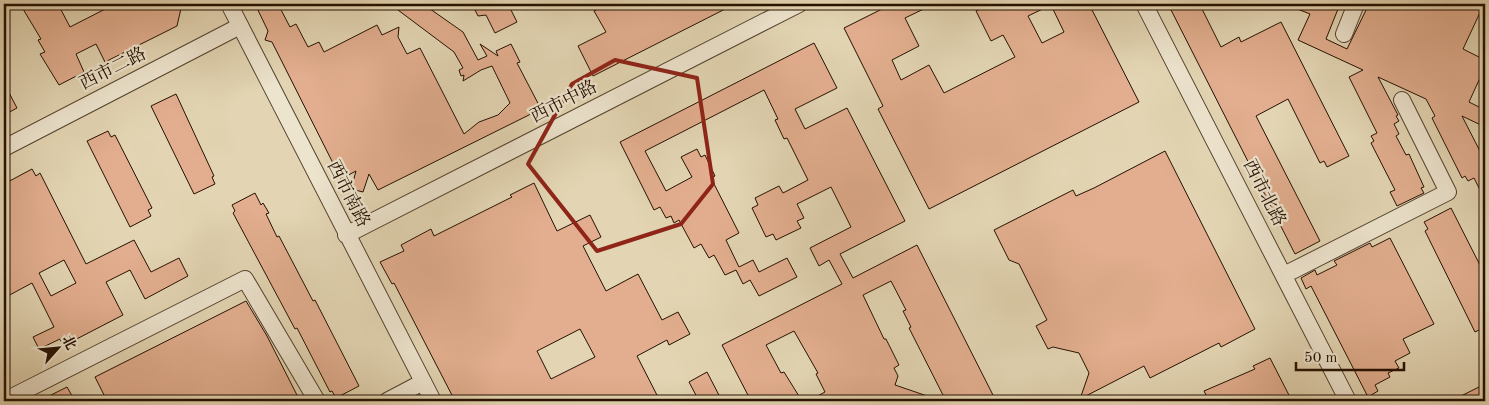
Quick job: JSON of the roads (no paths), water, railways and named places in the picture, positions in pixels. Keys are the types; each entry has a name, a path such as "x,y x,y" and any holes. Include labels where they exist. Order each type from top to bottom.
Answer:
{"street":[{"name":"西市南路","path":"229,4 432,401"},
{"name":"西市中路","path":"346,235 800,4"},
{"name":"西市北路","path":"1144,4 1348,401"},
{"path":"1344,34 1356,4"},
{"name":"西市二路","path":"4,148 240,26"},
{"path":"1284,275 1448,192 1402,100"},
{"path":"4,401 245,279 317,401"},
{"path":"387,401 423,382"}]}
